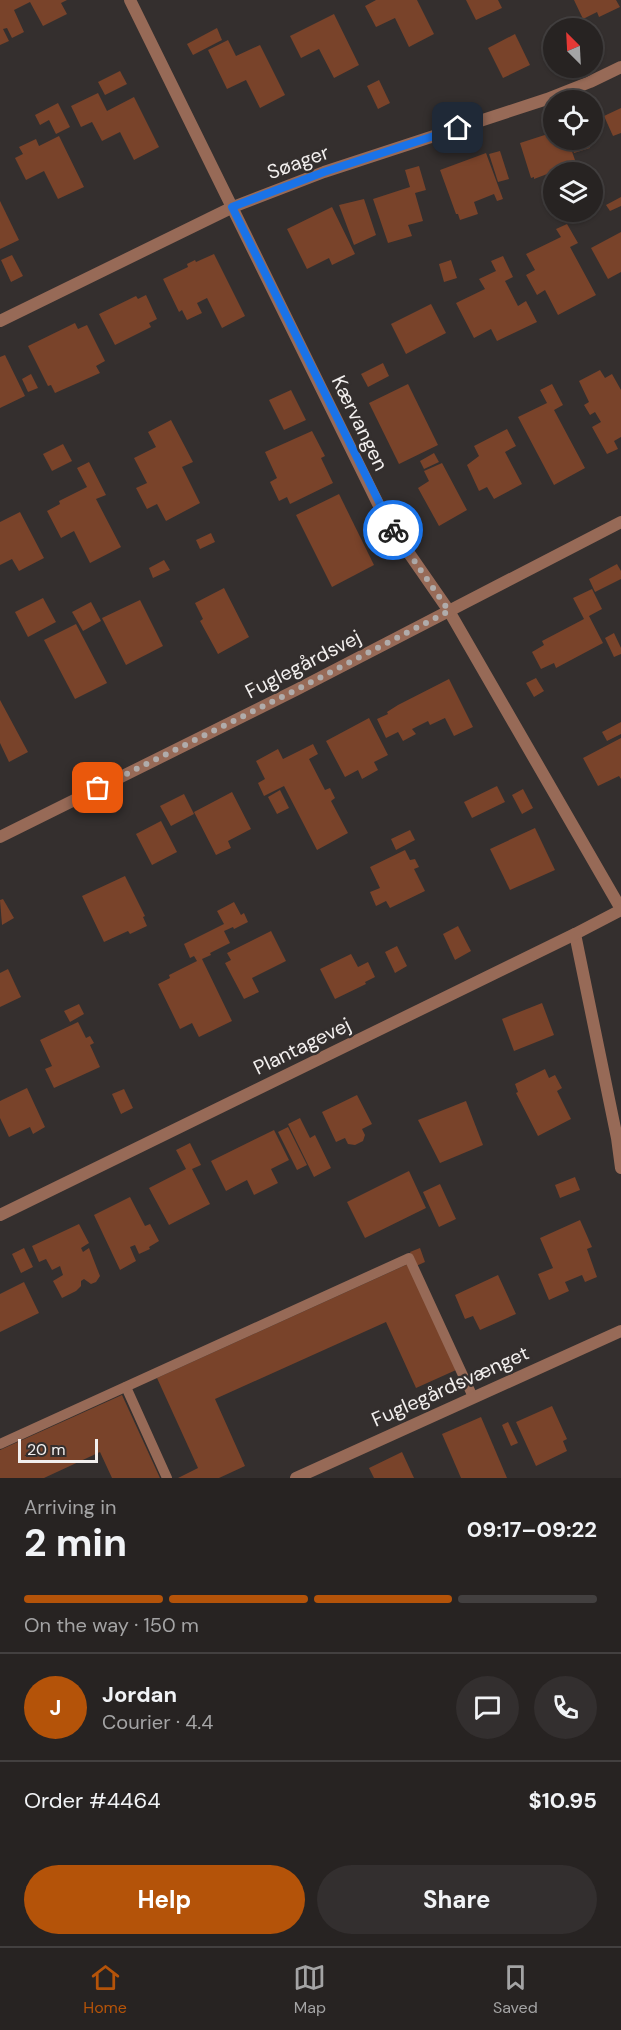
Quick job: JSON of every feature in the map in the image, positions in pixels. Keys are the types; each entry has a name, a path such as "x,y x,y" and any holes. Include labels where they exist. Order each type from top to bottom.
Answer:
{"street":[{"name":"Kærvangen","path":"130,0 386,520 449,611 621,910"},
{"name":"Søager","path":"0,321 232,207 324,172 547,99 621,67"},
{"name":"Fuglegårdsvej","path":"0,837 296,690 621,522"},
{"name":"Plantagevej","path":"0,1215 621,910"},
{"path":"576,934 621,1168"},
{"name":"Fuglegårdsvænget","path":"296,1478 621,1331"}],"lane":[{"path":"0,1444 409,1258 473,1397"},
{"path":"126,1387 167,1478"}],"building":[{"path":"0,0 67,0 61,3 67,14 43,26 30,2 14,10 24,32 12,38 7,28 3,29 9,41 0,45"},
{"path":"376,0 417,0 434,34 409,47 395,18 376,27 365,6"},
{"path":"466,0 498,0 502,8 476,20"},
{"path":"574,0 616,0 620,7 599,17 597,12 583,18"},
{"path":"334,14 359,65 334,78 319,49 301,58 290,36"},
{"path":"217,28 222,40 193,55 187,44"},
{"path":"515,34 530,65 503,78 488,48"},
{"path":"228,40 236,56 260,45 285,95 260,108 246,80 227,89 208,50"},
{"path":"120,71 127,84 105,95 98,82"},
{"path":"379,80 390,103 378,109 367,86"},
{"path":"98,93 107,111 134,97 159,147 134,160 120,132 102,141 92,122 81,127 71,106"},
{"path":"58,103 70,127 56,134 49,120 40,125 35,115"},
{"path":"621,108 621,133 613,136 604,116"},
{"path":"59,136 84,187 58,199 44,171 26,180 15,158 23,154 19,147 36,139 39,146"},
{"path":"543,136 543,150 571,150 576,162 543,162 543,176 531,178 520,143"},
{"path":"500,151 509,179 498,182 489,154"},
{"path":"486,153 503,199 497,201 494,194 474,202 478,214 460,220 440,170"},
{"path":"419,166 426,190 415,193 423,221 408,225 412,236 388,243 373,199 410,187 405,170"},
{"path":"621,197 621,206 610,211 606,205"},
{"path":"364,199 376,235 354,245 339,205"},
{"path":"0,201 19,240 0,249"},
{"path":"332,207 355,254 332,265 329,258 307,269 287,229"},
{"path":"567,224 578,243 570,247 596,295 558,315 545,290 537,295 526,275 535,270 526,254 561,237 556,229"},
{"path":"621,232 621,272 608,279 591,248"},
{"path":"214,254 245,316 222,328 207,298 197,303 202,313 187,320 182,310 179,312 163,279 188,267 187,264 195,260 196,262"},
{"path":"12,255 23,276 11,282 1,260"},
{"path":"503,256 513,277 505,281 518,306 526,301 537,322 497,341 491,329 474,338 456,303 485,289 479,279 496,271 491,261"},
{"path":"451,260 457,278 444,282 439,264"},
{"path":"146,295 157,319 149,323 151,327 115,345 99,314 136,296 138,299"},
{"path":"431,304 446,333 406,354 391,324"},
{"path":"75,323 78,329 87,325 105,361 96,366 100,373 55,393 51,385 48,386 28,346"},
{"path":"5,355 25,396 0,408 0,357"},
{"path":"383,363 389,376 368,387 361,374"},
{"path":"600,370 605,378 612,374 621,390 621,437 614,441 618,449 607,454 592,427 601,422 595,412 590,415 584,405 589,402 579,381"},
{"path":"31,374 38,388 28,392 22,379"},
{"path":"408,384 438,445 399,464 369,403"},
{"path":"552,384 563,405 554,410 585,468 554,485 518,417 547,403 540,390"},
{"path":"291,390 306,420 284,430 269,400"},
{"path":"171,420 193,462 182,467 200,503 166,521 157,504 147,509 136,488 147,483 134,458 156,447 148,432"},
{"path":"507,429 516,446 505,452 522,484 494,499 487,487 479,491 467,465 479,456 474,446"},
{"path":"312,431 325,456 321,458 333,483 290,504 287,497 279,501 270,482 277,478 265,452"},
{"path":"63,444 72,461 52,471 43,454"},
{"path":"434,453 439,462 424,469 420,461"},
{"path":"89,462 106,495 96,499 121,547 90,563 74,531 61,538 47,511 60,504 59,501 87,487 77,468"},
{"path":"442,463 467,510 439,526 418,488 429,481 424,471"},
{"path":"339,494 374,565 332,587 296,515"},
{"path":"20,512 44,558 19,571 12,559 0,565 0,522"},
{"path":"211,533 215,542 200,549 196,540"},
{"path":"164,560 170,570 153,578 149,568"},
{"path":"617,564 621,571 621,579 595,592 589,579"},
{"path":"224,588 249,637 218,654 200,621 203,619 195,603"},
{"path":"592,589 602,609 589,616 603,643 556,668 554,663 541,669 532,652 544,645 542,641 584,619 573,598"},
{"path":"43,598 56,622 28,637 15,612"},
{"path":"140,600 163,646 126,665 102,618"},
{"path":"91,602 101,621 83,631 72,612"},
{"path":"76,624 107,683 75,699 44,640"},
{"path":"614,633 621,648 621,654 614,657 605,638"},
{"path":"536,678 544,691 534,697 526,683"},
{"path":"449,679 473,727 454,736 445,718 430,725 428,721 412,729 416,734 403,741 398,732 386,738 377,719 388,714 387,712 398,705"},
{"path":"0,700 28,752 9,762 0,743"},
{"path":"369,718 388,755 374,762 378,770 362,779 358,770 345,777 326,741"},
{"path":"621,722 621,734 607,741 602,732"},
{"path":"621,738 621,779 619,776 598,786 583,758"},
{"path":"313,744 318,754 309,759 325,790 330,788 335,798 331,801 348,833 317,850 284,786 264,796 258,783 265,779 256,761 278,749 283,759"},
{"path":"497,786 505,802 472,818 464,802"},
{"path":"523,789 533,808 522,814 512,795"},
{"path":"280,790 289,808 277,814 268,797"},
{"path":"232,792 251,829 228,841 231,848 216,855 194,812"},
{"path":"184,794 194,814 171,826 160,806"},
{"path":"161,821 177,852 152,865 136,834"},
{"path":"535,828 555,870 510,890 490,849"},
{"path":"410,830 415,840 396,850 391,839"},
{"path":"405,850 410,860 415,859 419,867 414,869 425,891 390,908 386,901 376,906 370,892 380,888 370,867"},
{"path":"125,876 145,916 143,917 147,926 130,934 128,931 104,942 82,896"},
{"path":"3,899 14,918 2,925 0,900"},
{"path":"234,902 241,915 244,913 248,922 224,931 230,943 202,959 232,1021 199,1037 192,1023 180,1029 158,984 170,978 169,975 197,961 194,956 190,958 184,944 224,924 217,911"},
{"path":"458,926 471,951 455,960 443,934"},
{"path":"271,931 286,961 252,978 259,992 244,999 225,963 231,960 227,953"},
{"path":"397,946 407,966 395,973 385,952"},
{"path":"351,954 358,967 368,962 375,977 335,999 320,969"},
{"path":"8,969 21,997 0,1007 0,973"},
{"path":"542,1003 554,1035 514,1051 502,1019"},
{"path":"79,1004 84,1014 70,1022 64,1011"},
{"path":"78,1022 86,1038 90,1036 94,1043 90,1045 100,1067 54,1088 45,1069 52,1066 40,1040"},
{"path":"545,1069 549,1078 555,1075 562,1088 557,1091 571,1119 538,1136 516,1093 518,1092 515,1084"},
{"path":"27,1088 45,1127 33,1134 30,1127 9,1137 0,1118 0,1101"},
{"path":"124,1089 133,1108 121,1114 112,1094"},
{"path":"357,1095 372,1124 362,1129 365,1135 363,1141 355,1145 348,1144 345,1138 336,1142 322,1112"},
{"path":"466,1101 483,1145 440,1163 418,1120"},
{"path":"300,1118 310,1138 315,1135 331,1168 314,1177 288,1124"},
{"path":"288,1127 307,1165 297,1170 278,1132"},
{"path":"274,1130 289,1160 271,1169 278,1183 254,1195 247,1180 226,1191 211,1161"},
{"path":"190,1143 201,1165 192,1169 210,1204 169,1225 149,1188 186,1169 176,1150"},
{"path":"409,1171 426,1208 365,1238 347,1202"},
{"path":"575,1177 580,1190 560,1198 555,1185"},
{"path":"440,1184 456,1219 439,1227 423,1192"},
{"path":"130,1197 145,1226 150,1224 159,1241 149,1247 150,1249 139,1254 135,1245 130,1247 136,1261 120,1270 94,1215"},
{"path":"580,1220 592,1247 587,1249 597,1277 585,1282 582,1275 565,1282 569,1291 549,1300 538,1274 553,1268 540,1238"},
{"path":"79,1224 89,1243 81,1248 83,1252 89,1248 100,1276 96,1282 91,1284 84,1279 76,1291 62,1298 53,1281 63,1275 60,1266 52,1270 46,1259 39,1262 32,1246"},
{"path":"24,1248 33,1267 21,1273 12,1254"},
{"path":"420,1248 425,1262 416,1266 410,1252"},
{"path":"408,1264 456,1370 416,1388 386,1322 215,1399 245,1466 219,1478 178,1478 198,1468 157,1378"},
{"path":"498,1275 516,1314 480,1330 473,1316 465,1319 455,1295"},
{"path":"24,1282 39,1313 0,1332 0,1294"},
{"path":"122,1395 160,1478 112,1478 100,1452 44,1478 0,1478 0,1450"},
{"path":"552,1406 567,1439 563,1441 567,1451 536,1466 516,1422"},
{"path":"481,1417 507,1478 461,1478 442,1434"},
{"path":"508,1422 518,1443 511,1446 502,1425"},
{"path":"402,1452 414,1478 374,1478 369,1468"}],"way so far":[{"path":"98,788 449,611 393,530"}],"route":[{"path":"393,530 386,520 232,207 324,172 458,128"}]}
